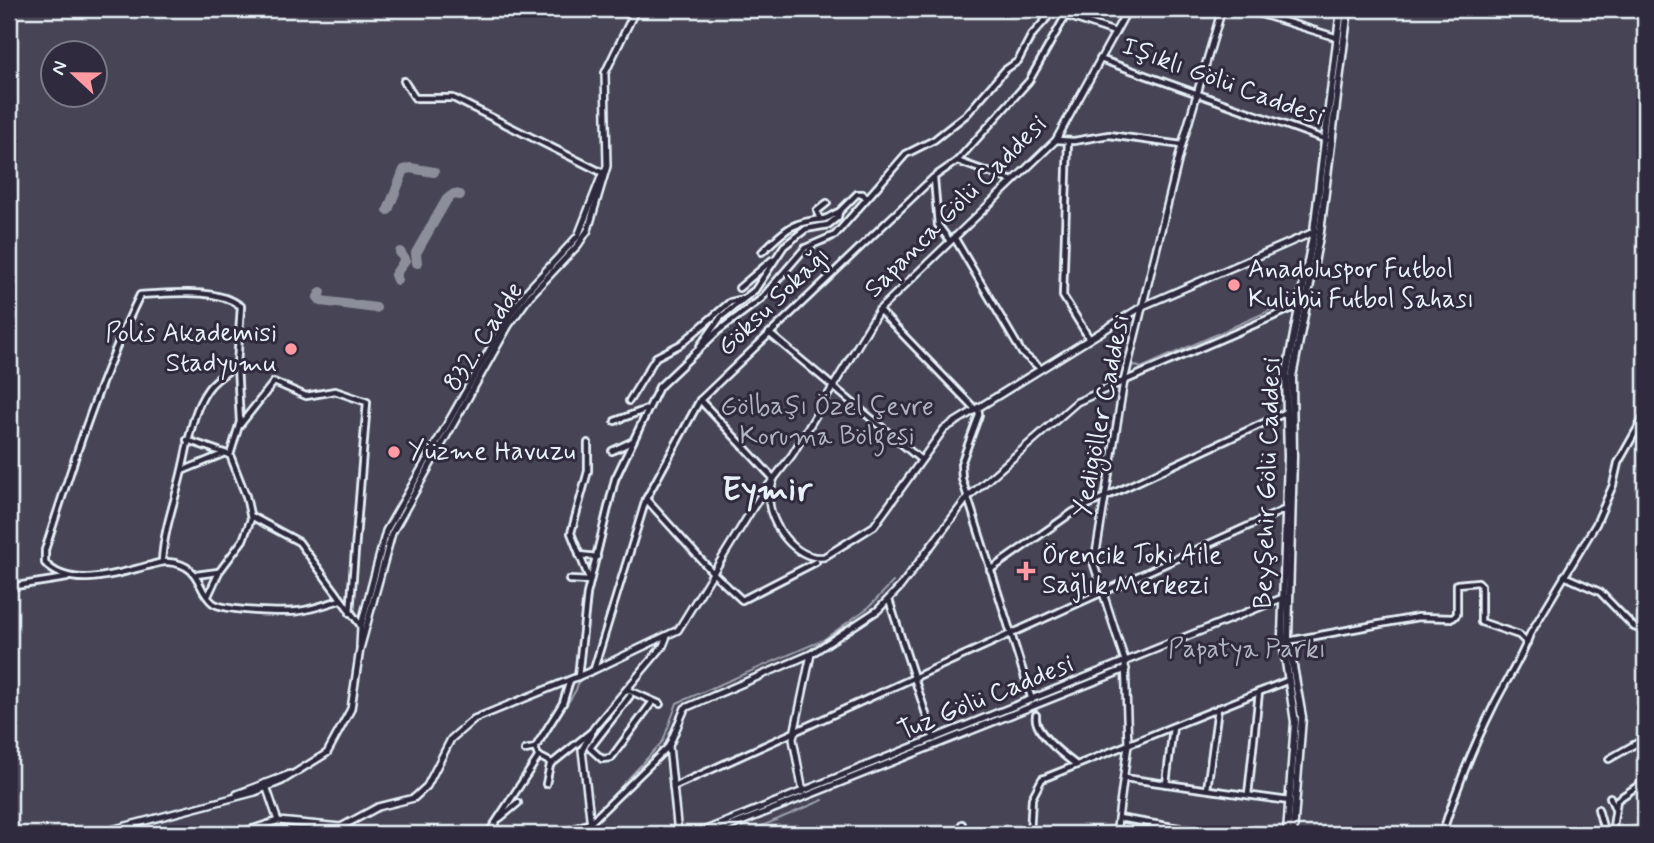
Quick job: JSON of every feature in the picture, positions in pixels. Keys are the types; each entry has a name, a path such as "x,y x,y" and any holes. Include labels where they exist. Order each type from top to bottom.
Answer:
{"main road":[{"name":"Beyşehir Gölü Caddesi","path":"1287,834 1295,717 1283,640 1286,597 1286,376 1317,232 1341,38 1341,9"},
{"path":"1341,38 1348,9"},
{"path":"1293,834 1302,717 1291,679 1286,597 1293,457 1292,377 1303,305"}],"street":[{"name":"832. Cadde","path":"360,649 389,541 474,372 512,311 578,236 597,194 607,160 605,73 636,9"},
{"name":"Sapanca Gölü Caddesi","path":"592,834 581,755 592,732 629,693 663,646 667,636 678,630 759,498 792,455 879,310 1056,140 1128,9"},
{"name":"Yedigöller Caddesi","path":"1116,834 1128,745 1126,669 1094,565 1124,381 1182,145 1222,9"},
{"path":"1245,9 1341,38"},
{"name":"Göksu Sokağı","path":"594,670 646,499 700,400 934,177 957,161 1029,81 1064,15 1115,32"},
{"path":"578,677 590,581 618,470 663,382 761,299 805,248 835,235 906,154 934,140 973,108 1004,70 1018,61 1036,29 1048,17"},
{"name":"Işıklı Gölü Caddesi","path":"1100,59 1329,140"},
{"path":"404,81 415,98 453,98 602,172"},
{"path":"1056,140 1068,141 1110,135 1182,145"},
{"path":"1068,141 1063,296 1089,338"},
{"path":"957,161 1013,181"},
{"name":"832. Cadde","path":"597,194 602,172"},
{"path":"934,177 938,225 952,239 1022,353 1040,368"},
{"path":"762,252 792,226 827,218 839,212 859,193 866,198"},
{"path":"819,218 817,211 827,203"},
{"path":"739,288 773,260 799,233 828,225 838,217 839,212"},
{"path":"700,400 774,479 769,498 775,523 795,549 821,558 874,526 943,430 1143,306 1317,232"},
{"path":"696,353 721,317 755,290 773,260"},
{"path":"67,578 45,562 45,550 108,367 141,295 200,295 241,306 237,365 240,425"},
{"path":"629,401 656,357 681,344 730,302 744,299"},
{"path":"559,834 590,821 668,746 685,708 811,654 842,636 889,600 968,497 1077,402 1303,305"},
{"path":"879,310 978,409"},
{"path":"768,333 920,460"},
{"path":"162,561 166,522 182,471 187,440 206,391 216,379 237,365"},
{"path":"182,471 227,455 240,425 274,382 306,396 335,391 367,402 350,613"},
{"path":"615,421 649,409"},
{"path":"978,409 961,464 962,479 1034,703"},
{"path":"990,570 1071,513 1287,412"},
{"path":"1442,834 1461,776 1527,643 1596,524 1613,485 1616,467 1645,415"},
{"path":"187,440 227,455 244,489 251,516 243,540 219,572 208,597"},
{"path":"612,451 634,441"},
{"path":"588,443 587,471 570,533 590,581"},
{"name":"832. Cadde","path":"96,834 264,786 323,757 344,726 353,702 361,626 384,538 421,478"},
{"path":"759,498 769,498"},
{"path":"646,499 713,573 744,600 816,562"},
{"path":"673,787 1286,509"},
{"path":"251,516 295,538 361,626"},
{"path":"578,555 597,556"},
{"path":"9,587 103,575 162,561 183,565 195,575 208,597 225,607 292,611 340,600"},
{"path":"195,575 219,572"},
{"path":"1564,576 1600,592 1634,627 1645,631"},
{"path":"569,580 590,581"},
{"path":"1288,640 1418,617 1453,618 1457,614 1457,584 1478,582 1481,585 1481,622 1523,637 1527,643"},
{"name":"Tuz Gölü Caddesi","path":"696,834 1034,703 1125,662 1286,597"},
{"path":"889,600 934,740"},
{"path":"238,834 277,821 341,827 378,807 414,798 426,786 447,745 463,726 494,708 578,677 667,636"},
{"path":"804,793 794,731 811,654"},
{"name":"Tuz Gölü Caddesi","path":"710,834 934,740 1126,669"},
{"path":"1030,834 1030,805 1038,783 1075,765 1291,679"},
{"path":"488,834 537,753 563,703 570,680"},
{"path":"1248,795 1259,692"},
{"path":"651,705 611,758 604,760 590,748 629,693 660,704"},
{"path":"1207,789 1218,708"},
{"path":"1035,715 1035,722 1042,732 1075,765"},
{"path":"605,716 611,721"},
{"path":"1166,784 1173,727"},
{"path":"546,784 552,763 592,732"},
{"path":"1609,759 1637,743 1645,744"},
{"path":"668,746 678,834"},
{"path":"526,750 537,753 552,763"},
{"path":"1124,778 1290,802"},
{"path":"1614,834 1615,809 1619,797 1645,781"},
{"path":"264,786 277,821"},
{"path":"1609,797 1615,809"},
{"path":"497,820 518,803"},
{"path":"1598,809 1604,834"},
{"path":"1118,818 1192,830 1200,834"},
{"path":"961,834 962,824"},
{"path":"1545,834 1564,834"}],"green space":[{"name":"Gölbaşı Özel Çevre Koruma Bölgesi","path":"9,9 1645,9 1645,834 9,834"}],"waterway":[{"path":"1049,19 1057,9"},
{"path":"1011,68 1022,60 1041,29"},
{"path":"937,141 962,122 986,95"},
{"path":"767,296 807,250 831,242 840,235 906,158 929,145"},
{"path":"660,391 718,335 755,306"},
{"path":"1134,365 1141,368 1280,306"},
{"path":"581,672 591,593 618,483 654,402"},
{"path":"593,817 663,741 677,703 823,640 869,607 893,582"},
{"path":"538,751 576,690 580,677"},
{"path":"484,834 535,756"},
{"path":"743,834 823,800"},
{"path":"547,834 566,829"}],"taxiway":[{"path":"388,210 404,170 410,168 434,172"},
{"path":"417,263 416,253 447,199 454,194 460,195"},
{"path":"397,280 395,275 405,260 400,252"},
{"path":"321,292 318,297 321,301 376,308"}],"place":[{"name":"Anadoluspor Futbol Kulübü Futbol Sahası","path":"1234,285"},
{"name":"Polis Akademisi Stadyumu","path":"291,349"},
{"name":"Yüzme Havuzu","path":"394,452"},
{"name":"Örencik Toki Aile Sağlık Merkezi","path":"1026,571"}],"district":[{"name":"Eymir","path":"767,491"}],"park label":[{"name":"Papatya Parkı","path":"1247,650"}]}
